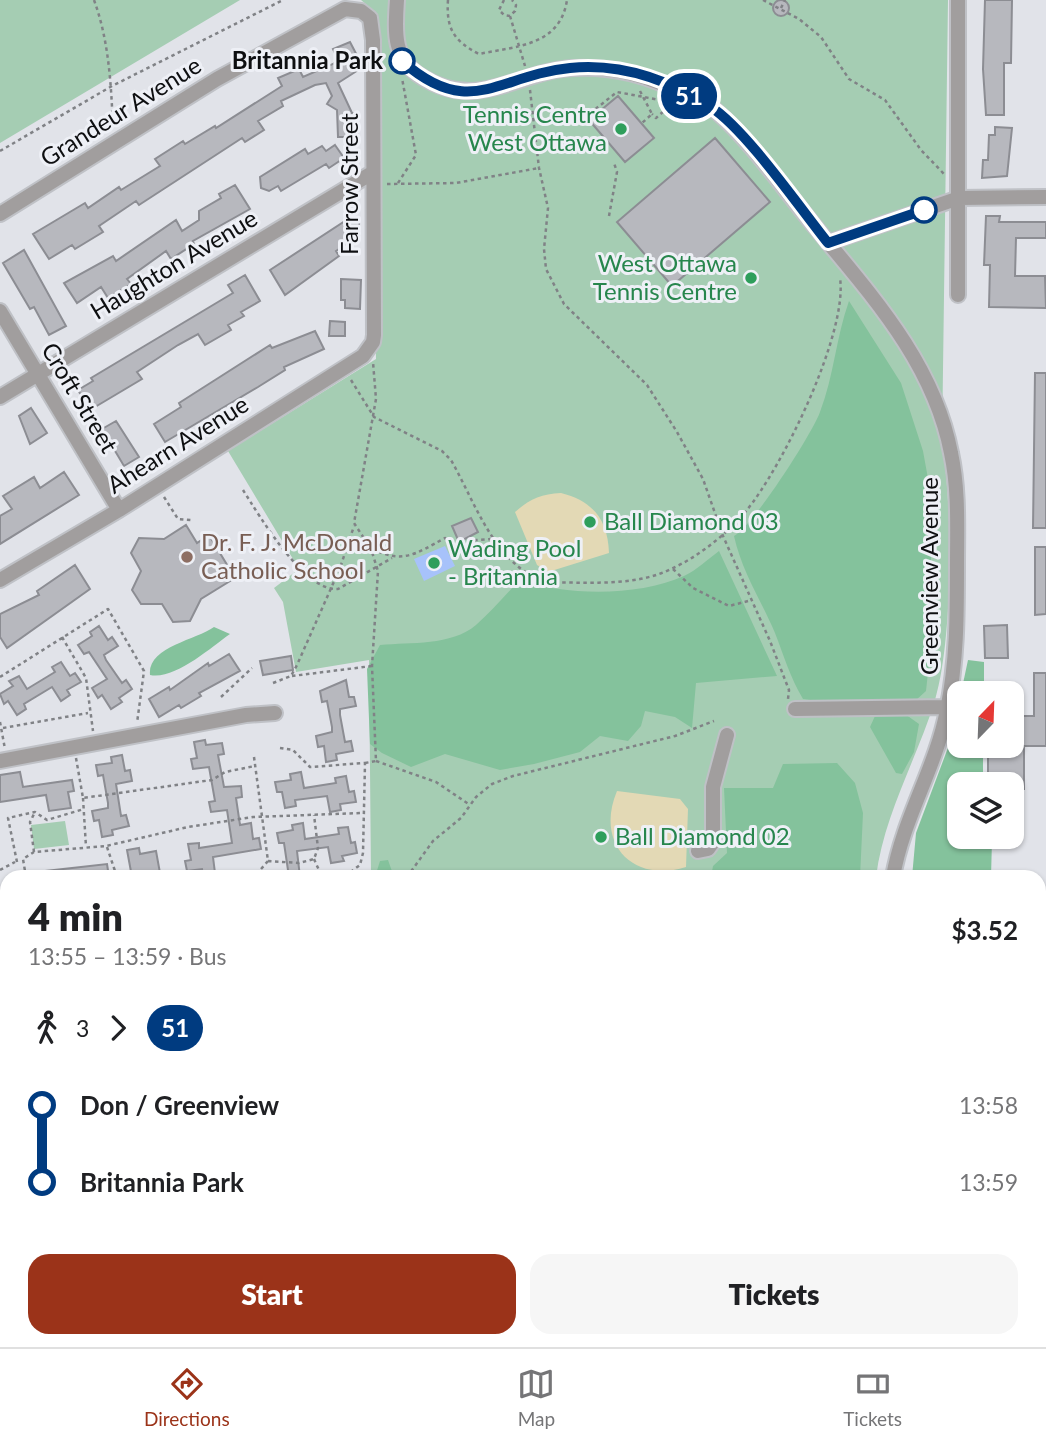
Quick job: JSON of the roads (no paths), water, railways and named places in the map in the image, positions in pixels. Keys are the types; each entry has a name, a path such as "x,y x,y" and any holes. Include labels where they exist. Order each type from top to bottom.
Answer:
{"street":[{"name":"Greenview Avenue","path":"397,0 395,37 402,61 425,79 452,91 481,91 569,68 615,68 662,82 712,108 744,140 844,261 916,359 936,401 949,442 956,493 957,646 952,681"},
{"path":"958,0 958,295"},
{"name":"Grandeur Avenue","path":"0,214 217,79 345,9 361,10 370,18 371,27"},
{"name":"Farrow Street","path":"371,27 373,342"},
{"name":"Haughton Avenue","path":"0,397 372,179"},
{"path":"828,243 959,198 1046,197"},
{"name":"Croft Street","path":"0,311 119,510"},
{"name":"Ahearn Avenue","path":"0,580 119,510 363,356 373,342"},
{"path":"792,704 947,707"},
{"name":"Greenview Avenue","path":"895,870 905,826 942,731 947,711"},
{"path":"4,760 246,715 275,713"},
{"path":"698,851 708,849 713,842 713,787 727,735"}],"water":[{"name":"Wading Pool - Britannia","path":"445,546 455,566 424,581 414,559"}],"place":[{"name":"Britannia Park","path":"402,61"},
{"name":"Tennis Centre West Ottawa","path":"621,129"},
{"name":"West Ottawa Tennis Centre","path":"751,278"},
{"name":"Ball Diamond 03","path":"590,522"},
{"name":"Dr. F. J. McDonald Catholic School","path":"187,557"},
{"name":"Wading Pool - Britannia","path":"434,563"},
{"name":"Ball Diamond 02","path":"601,837"}]}
